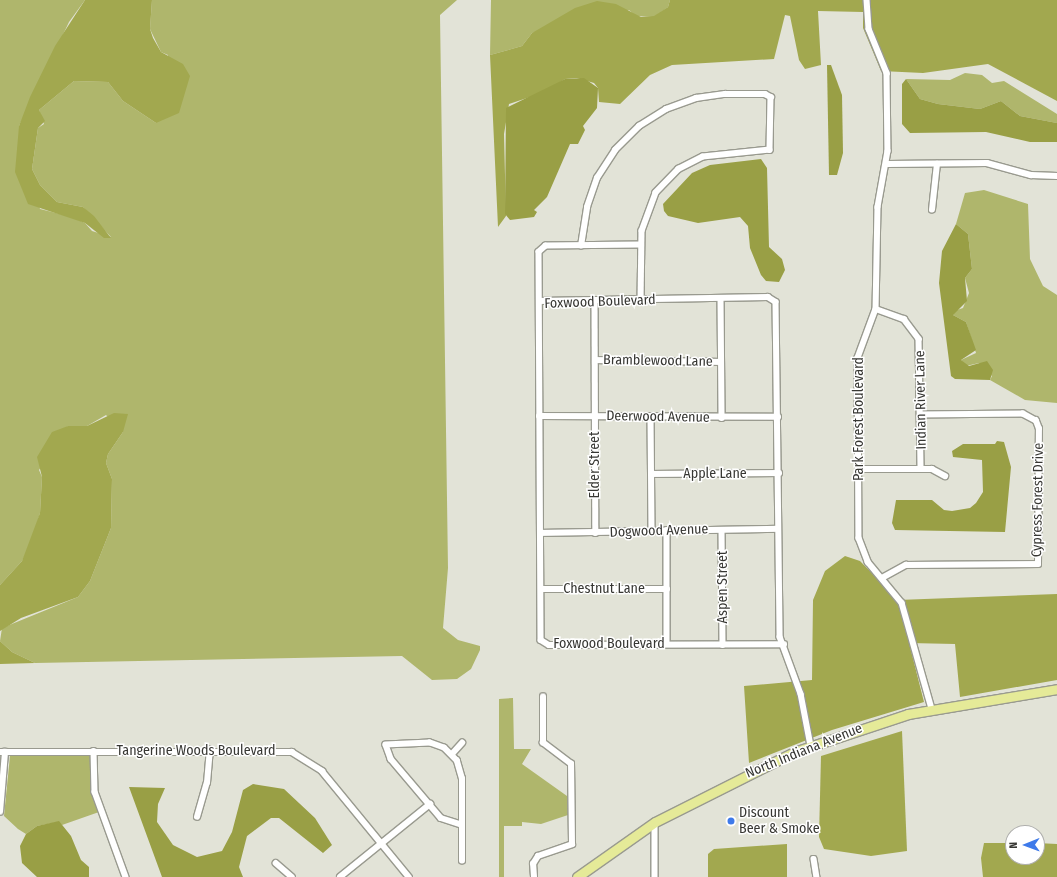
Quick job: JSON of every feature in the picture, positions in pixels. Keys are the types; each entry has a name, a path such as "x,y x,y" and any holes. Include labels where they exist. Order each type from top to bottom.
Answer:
{"main road":[{"name":"North Indiana Avenue","path":"577,877 655,822 734,780 811,746 932,709 1057,689"}],"street":[{"name":"Park Forest Boulevard","path":"867,0 868,19 887,73 888,164 878,207 876,308 858,358 860,545 868,562 884,577 902,603 932,709"},
{"path":"581,246 587,207 597,178 615,150 639,126 666,109 696,98 769,95 773,100 770,150 713,154 679,169 650,203 640,245 641,301"},
{"path":"888,164 987,163 1031,175 1057,176"},
{"path":"932,210 937,164"},
{"path":"539,301 540,249 581,246 640,245"},
{"path":"721,298 722,418"},
{"name":"Foxwood Boulevard","path":"784,644 546,644 541,637 540,589 539,301 641,301 768,298 776,302 779,474 779,624 784,644 801,694 811,746"},
{"name":"Elder Street","path":"595,301 596,533"},
{"name":"Indian River Lane","path":"876,308 904,319 918,336 921,415 921,469"},
{"name":"Bramblewood Lane","path":"595,360 721,362"},
{"name":"Cypress Forest Drive","path":"884,577 906,565 1038,564 1039,429 1036,421 1022,414 921,415"},
{"name":"Deerwood Avenue","path":"539,416 651,416 722,418 778,417"},
{"path":"651,416 652,530"},
{"path":"858,469 921,469 945,476"},
{"name":"Apple Lane","path":"651,474 779,474"},
{"name":"Dogwood Avenue","path":"540,534 652,530 778,529"},
{"path":"667,530 667,644"},
{"name":"Aspen Street","path":"722,530 723,645"},
{"name":"Chestnut Lane","path":"540,589 667,589"},
{"path":"534,877 533,864 538,856 572,844 571,764 543,743 543,697"},
{"path":"462,825 443,820 391,759 386,745 430,743 452,754 461,772 462,825 462,862"},
{"path":"452,754 462,743"},
{"path":"197,817 207,783 210,750"},
{"name":"Tangerine Woods Boulevard","path":"2,752 278,750 306,758 322,771 409,877"},
{"path":"94,751 95,792 126,877"},
{"path":"0,812 2,752"},
{"path":"340,877 430,804"},
{"path":"655,822 655,877"},
{"path":"814,859 817,877"},
{"path":"276,863 292,877"}],"shaded area":[{"path":"0,0 85,0 69,22 19,126 40,209 72,217 85,223 92,231 111,237 83,207 57,202 40,185 32,169 38,128 44,124 39,110 74,81 108,82 123,101 156,123 168,55 161,52 150,29 152,0 457,0 440,15 448,568 443,628 458,640 480,646 480,650 471,669 457,679 432,680 402,656 35,663 12,652 0,641 2,628 78,597 90,581 111,528 112,479 106,463 108,454 123,432 106,415 87,426 68,426 39,470 42,477 40,513 31,545 22,561 0,585"},
{"path":"85,0 152,0 150,29 153,38 161,52 183,64 190,76 179,113 156,123 123,101 108,82 74,81 39,110 45,121 38,128 32,169 40,185 57,202 83,207 94,216 111,238 104,238 85,223 28,204 15,172 19,126 30,97 55,46"},
{"path":"491,0 670,0 668,7 654,17 636,16 629,10 532,33 522,46 490,55"},
{"path":"670,0 1057,0 1057,101 988,64 923,73 881,71 863,28 863,12 818,11 821,65 805,69 799,60 790,16 785,15 774,59 672,65 650,75 620,104 599,102 598,88 594,83 577,78 565,79 545,92 509,104 504,134 506,216 498,227 490,55 522,46 532,33 575,8 597,1 616,4 641,17 654,16 668,7"},
{"path":"827,65 831,65 842,95 843,153 837,175 829,175"},
{"path":"965,73 982,75 992,83 1004,81 1057,114 1057,123 1020,116 1001,101 980,109 938,104 920,99 906,79 950,80"},
{"path":"584,78 598,88 597,108 583,126 585,130 578,144 570,144 547,197 534,210 537,212 534,217 510,220 505,214 506,108 565,79"},
{"path":"906,79 920,99 938,104 980,109 1001,101 1020,116 1057,123 1057,142 1030,142 986,132 910,133 902,124 902,84"},
{"path":"761,159 767,168 769,247 782,259 785,270 779,282 766,281 761,275 750,248 748,226 740,217 698,223 668,216 664,211 663,204 692,173 710,165"},
{"path":"984,190 1028,204 1030,259 1043,286 1057,295 1057,403 1025,400 990,380 992,376 979,363 966,366 961,360 976,353 966,322 953,315 954,311 963,308 969,293 965,278 972,269 968,234 956,224 965,193"},
{"path":"956,224 968,234 972,269 965,278 967,301 953,315 966,322 976,350 961,360 969,366 987,361 993,370 990,380 955,379 951,376 939,283 942,251"},
{"path":"114,413 128,414 123,432 108,454 106,463 112,479 111,528 90,581 78,597 21,618 0,631 0,585 22,561 40,513 42,477 37,457 52,432 68,426 87,426"},
{"path":"997,441 1004,442 1011,467 1005,532 895,530 892,523 896,500 932,500 944,510 952,511 970,508 976,503 983,492 982,460 953,457 952,451 963,444 995,444"},
{"path":"845,556 860,561 898,600 1057,594 1057,680 960,697 955,644 909,643 924,702 832,730 749,763 744,686 812,680 813,600 825,571"},
{"path":"0,641 12,652 35,663 0,664"},
{"path":"513,698 514,749 531,749 522,764 567,796 568,815 541,824 522,822 522,826 504,826 504,877 499,877 499,699"},
{"path":"902,731 907,851 871,856 824,849 819,837 821,756"},
{"path":"10,756 90,756 91,791 99,812 62,825 58,822 37,826 26,834 18,829 4,816"},
{"path":"253,784 284,789 315,818 332,845 323,853 279,818 271,818 247,836 239,867 243,877 162,877 129,787 165,788 158,804 157,822 173,845 197,857 222,851 232,832 243,790"},
{"path":"59,821 71,836 81,860 89,867 89,877 37,877 22,863 20,846 26,834 37,826"},
{"path":"984,843 1005,843 1005,865 1045,865 1045,843 1057,844 1057,877 983,877 981,858"},
{"path":"787,844 787,877 708,877 708,854 714,849"}],"place":[{"name":"Discount Beer & Smoke","path":"731,821"}]}
